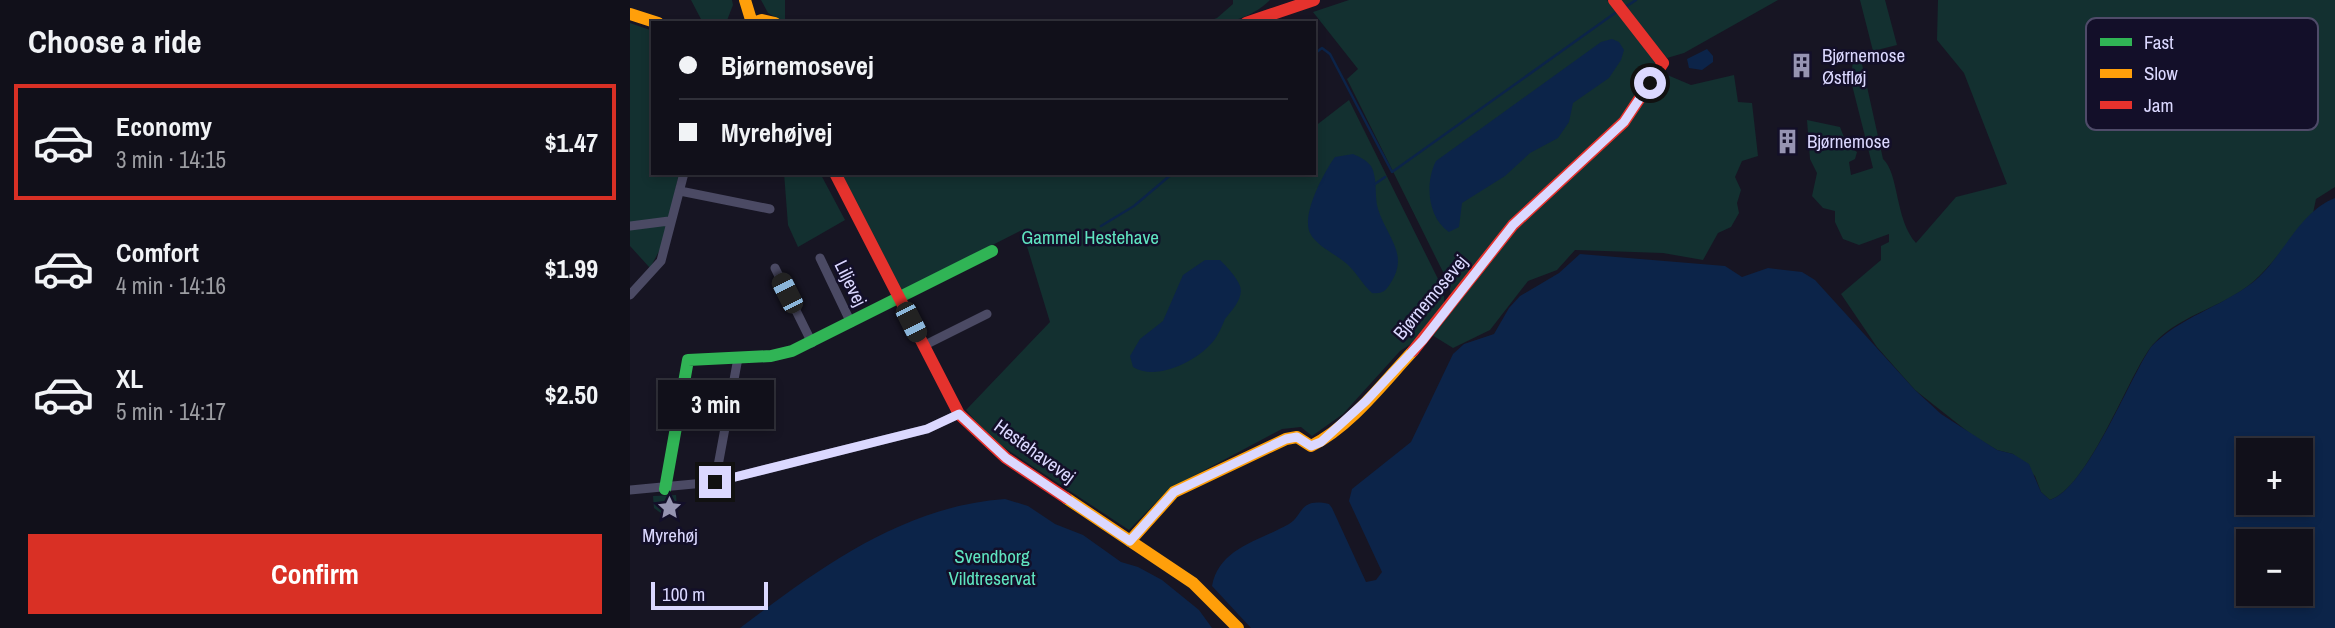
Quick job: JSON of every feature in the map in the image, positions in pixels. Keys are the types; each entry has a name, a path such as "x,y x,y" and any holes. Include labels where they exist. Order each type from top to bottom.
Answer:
{"street":[{"path":"745,0 760,21"},
{"path":"752,0 761,21"},
{"path":"1252,21 1314,0"},
{"name":"Bjørnemosevej","path":"1130,541 1174,492 1286,439 1297,437 1311,446 1321,442 1366,401 1423,340 1513,225 1624,122 1663,63 1614,0"},
{"path":"630,14 652,21"},
{"path":"630,295 661,261 669,221 684,175"},
{"name":"Hestehavevej","path":"836,175 959,414 1006,458 1193,583 1238,628"},
{"path":"680,191 770,209"},
{"path":"630,226 669,221"},
{"path":"665,489 688,360 771,356 812,343 992,251"},
{"name":"Liljevej","path":"820,258 851,323"},
{"path":"775,268 812,343"},
{"path":"923,346 987,314"},
{"path":"715,482 738,358"},
{"path":"630,490 665,489 715,482 927,429 959,414"}],"green space":[{"path":"691,0 732,0 733,5 727,21 702,21"},
{"path":"761,0 785,0 785,19 782,21 768,13"},
{"path":"1233,0 1270,0 1255,12 1239,19 1209,21 1217,18 1233,4"},
{"path":"1349,0 1607,0 1660,63 1622,120 1451,296 1449,284 1347,79 1358,69 1313,12"},
{"path":"1620,0 1778,0 1684,53 1667,58"},
{"path":"1860,0 1885,0 1897,45 1873,51"},
{"path":"1938,0 2335,0 2335,187 2316,199 2313,213 2254,281 2228,299 2184,320 2158,339 2148,351 2091,457 2064,492 2050,500 2041,492 2035,476 2013,454 1997,450 1972,435 1915,390 1877,347 1841,294 1881,260 1881,246 1889,242 1889,234 1859,245 1843,239 1835,222 1835,211 1823,208 1812,196 1817,173 1810,159 1807,120 1840,127 1847,145 1857,152 1855,159 1849,162 1851,175 1873,168 1851,81 1853,59 1862,64 1883,159 1892,175 1904,222 1916,243 1956,197 2007,184 1964,73 1937,40"},
{"path":"630,23 651,30 651,175 679,175 664,242 650,268 630,246"},
{"path":"1665,74 1691,85 1734,75 1738,102 1752,103 1758,156 1742,161 1735,177 1741,190 1737,203 1739,213 1731,227 1718,233 1703,260 1663,253 1575,250 1557,270 1528,281 1490,330 1453,348 1432,335 1516,227 1626,124"},
{"name":"Gammel Hestehave","path":"1349,100 1444,291 1444,307 1420,338 1400,351 1343,414 1312,436 1301,427 1282,429 1169,489 1129,530 991,439 966,410 1050,322 1022,230 902,291 842,175 1316,175 1316,125"},
{"path":"784,175 821,175 845,220 798,247 788,225"},
{"path":"676,495 677,507 670,514 662,514 654,508 653,496"}],"water":[{"path":"1612,39 1619,42 1624,50 1621,60 1609,78 1573,103 1569,122 1558,138 1530,153 1505,176 1462,203 1459,227 1449,232 1442,226 1432,208 1429,189 1436,161 1601,42"},
{"path":"1707,49 1713,56 1713,62 1702,70 1689,68 1687,59"},
{"path":"1353,154 1371,166 1378,209 1397,255 1396,273 1388,287 1380,293 1372,293 1347,264 1317,242 1308,225 1311,205 1330,164 1335,157"},
{"path":"2335,198 2335,628 1251,628 1212,586 1216,573 1232,554 1294,521 1303,508 1312,503 1329,504 1366,582 1376,580 1382,572 1349,501 1352,489 1411,442 1453,354 1464,344 1494,334 1509,308 1520,296 1559,273 1580,254 1725,266 1742,277 1768,268 1802,272 1815,280 1915,390 1941,414 1997,450 2013,454 2029,464 2041,492 2050,500 2064,491 2078,476 2092,455 2151,347 2174,328 2252,283 2310,214"},
{"path":"1205,260 1220,260 1236,279 1241,290 1237,304 1225,319 1215,339 1189,361 1166,370 1143,371 1133,367 1130,356 1140,339 1163,321 1183,275"},
{"name":"Svendborg Vildtreservat","path":"1005,499 1028,506 1055,524 1083,535 1121,562 1138,567 1162,580 1199,610 1212,628 740,628 831,563 897,527 968,504"}],"waterway":[{"path":"1627,6 1636,0"},
{"path":"1316,52 1322,48 1330,54 1392,172 1615,13"},
{"path":"1101,226 1134,206 1171,175"},
{"path":"1375,184 1385,177"}],"traffic: fast":[{"path":"665,489 688,360 771,356 792,351 992,251"}],"traffic: slow":[{"path":"745,0 751,21"},
{"path":"630,14 652,21"},
{"path":"759,21 766,21"},
{"path":"1130,541 1174,492 1286,439 1297,437 1311,446 1326,437 1353,416 1413,351"},
{"path":"1066,498 1193,583 1238,628"}],"traffic: jam":[{"path":"1252,21 1314,0"},
{"path":"1413,351 1513,225 1624,122 1663,63 1614,0"},
{"path":"836,175 959,414 1006,458 1066,498"}],"place":[{"name":"Bjørnemose Østfløj","path":"1802,66"},
{"name":"Bjørnemose","path":"1787,141"},
{"name":"Myrehøj","path":"670,507"}],"route":[{"path":"715,482 927,429 959,414 1006,458 1130,541 1174,492 1286,439 1297,437 1311,446 1321,442 1366,401 1402,359 1423,340 1513,225 1624,122 1650,83"}]}
